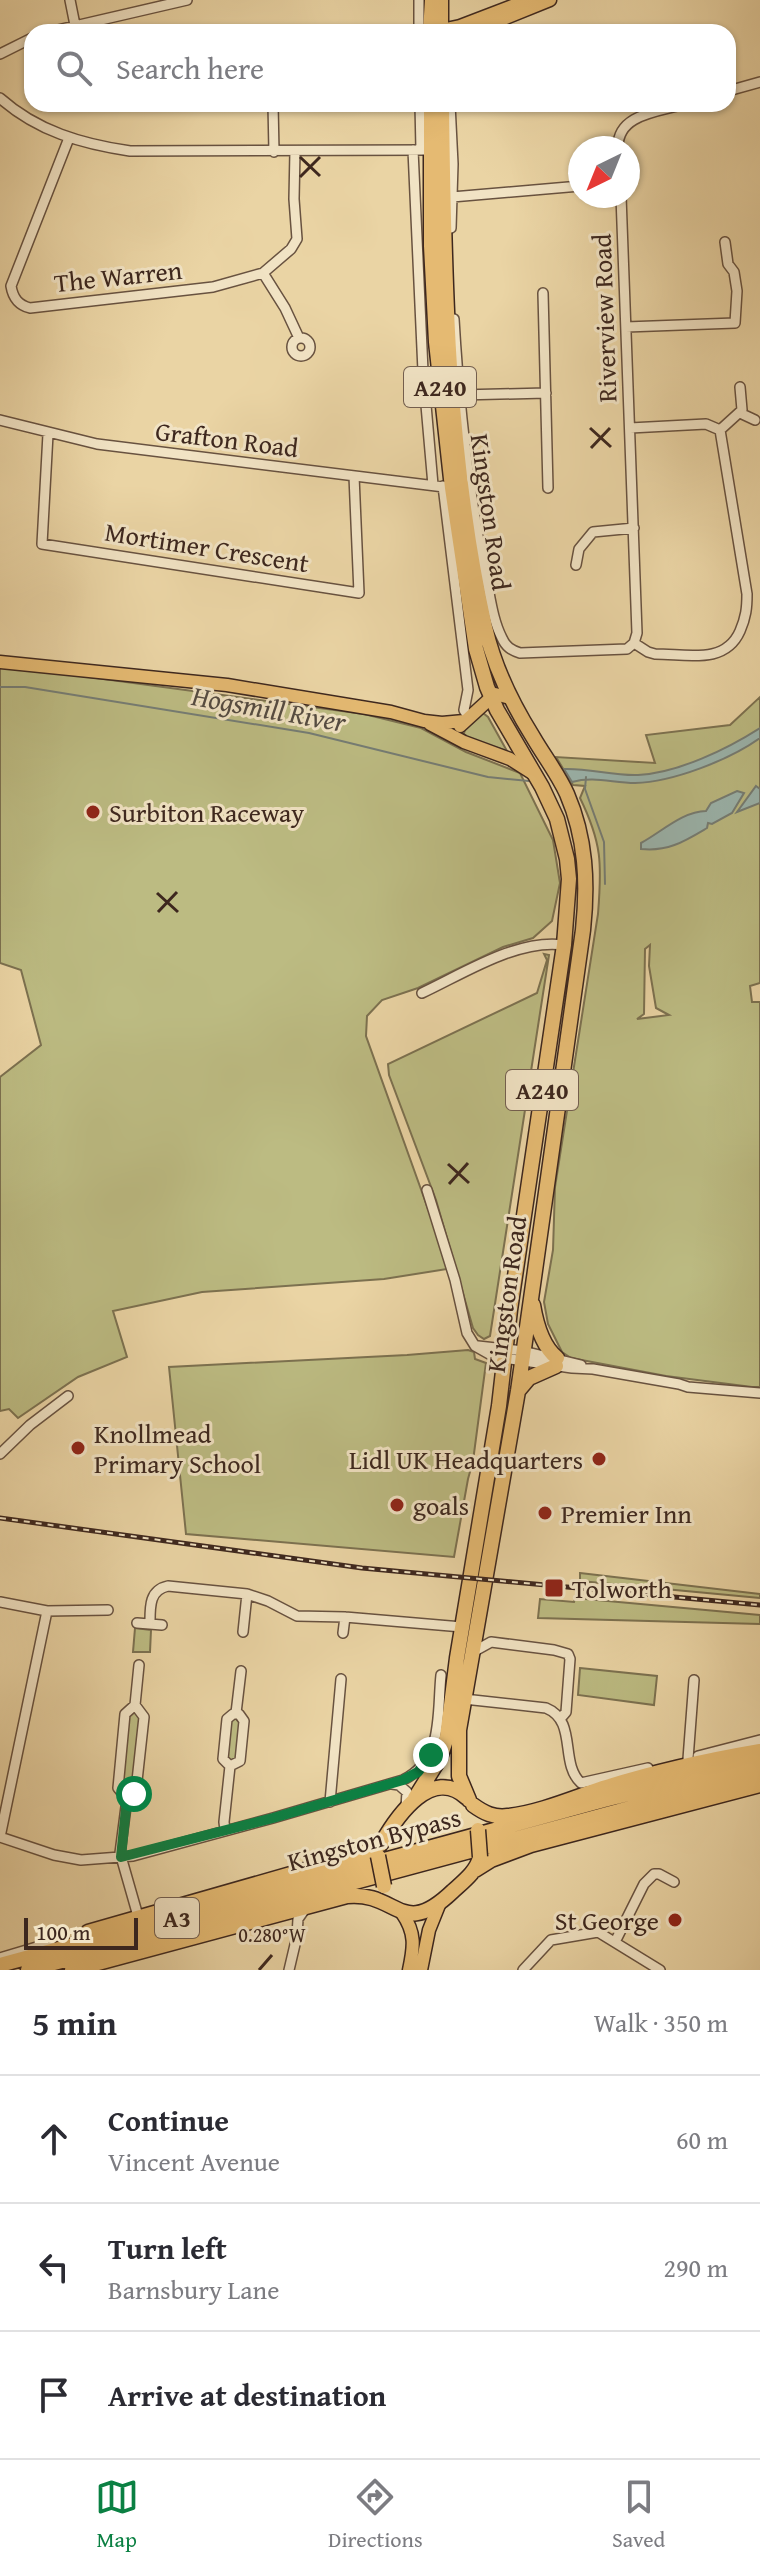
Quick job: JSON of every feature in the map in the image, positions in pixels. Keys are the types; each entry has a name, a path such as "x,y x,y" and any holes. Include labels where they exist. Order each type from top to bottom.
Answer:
{"highway":[{"path":"432,0 434,24"},
{"path":"436,24 441,0"},
{"name":"Kingston Road","path":"429,112 422,150 431,246 442,487 476,649 491,697 521,753"},
{"name":"Kingston Road","path":"410,1804 445,1747 499,1406 532,1292 586,905 583,844 566,792 497,670 467,527 456,445 445,297 442,112"},
{"name":"A240","path":"521,753 536,778"},
{"name":"Kingston Road","path":"471,1803 461,1783 459,1730 518,1391 514,1356 569,890 567,859 557,819 536,778"},
{"path":"518,1391 529,1378 556,1362 539,1329 532,1292"},
{"path":"397,1910 384,1886 378,1856 384,1839 410,1804 432,1788 459,1791 487,1814 507,1816 693,1765 760,1751"},
{"name":"Kingston Bypass","path":"0,1961 760,1761"},
{"name":"Kingston Bypass","path":"28,1970 760,1773"},
{"path":"72,1970 314,1903 359,1894 382,1901 397,1910 417,1913 439,1905 477,1864 531,1845 760,1785"},
{"name":"A240","path":"471,1803 478,1830 477,1864"},
{"path":"0,1961 138,1916 364,1853 384,1839"}],"main road":[{"path":"463,24 528,0"},
{"path":"492,24 550,0"},
{"path":"0,662 227,685 391,712 424,721 442,723 466,719"},
{"path":"461,740 458,731 466,719 498,694 513,702 525,741 521,753 503,756"},
{"path":"424,721 523,766 536,778"},
{"path":"421,1970 429,1930 439,1905"},
{"path":"397,1910 411,1928 414,1940 409,1970"}],"street":[{"path":"70,0 75,24"},
{"path":"79,24 187,0"},
{"path":"419,0 419,24"},
{"path":"0,54 24,42"},
{"path":"736,89 760,82"},
{"path":"0,98 29,121 69,138 130,151 422,150 420,112"},
{"path":"273,112 274,152"},
{"path":"450,112 452,272 466,464 496,622 507,646 520,653 621,651 634,643 655,654 717,655 735,642 747,613 747,594 720,430"},
{"path":"619,136 624,125 660,112"},
{"name":"The Warren","path":"69,138 11,286 12,293 23,307 213,287 263,273 291,249 297,239 295,151"},
{"path":"452,197 568,187"},
{"name":"Riverview Road","path":"621,208 634,528 637,633 634,643"},
{"path":"626,327 735,323 737,291 725,242"},
{"path":"263,273 299,338"},
{"path":"543,293 548,488"},
{"path":"720,430 740,413 740,387"},
{"path":"460,395 546,393"},
{"path":"740,413 755,420"},
{"name":"Grafton Road","path":"0,420 97,444 442,487"},
{"path":"630,428 706,424 720,430"},
{"name":"Mortimer Crescent","path":"48,434 40,549 362,597 354,476"},
{"path":"442,487 468,690 464,710 466,719"},
{"path":"576,565 579,549 593,532 634,528"},
{"path":"422,993 517,950 564,945"},
{"path":"427,1190 455,1280 467,1333 475,1346 514,1356 679,1384 760,1393"},
{"path":"0,1454 30,1425 68,1396"},
{"path":"150,1624 152,1598 162,1587 247,1594 297,1616 462,1627"},
{"path":"243,1632 247,1594"},
{"path":"0,1602 47,1611 108,1610"},
{"path":"47,1611 0,1837 65,1857 99,1860 121,1857 330,1802 418,1772 431,1755 435,1739 441,1675"},
{"path":"343,1633 345,1617"},
{"path":"137,1623 162,1625"},
{"path":"471,1653 491,1642 559,1650 570,1659 566,1712 560,1719"},
{"path":"127,1799 118,1788 125,1714 135,1705 139,1665"},
{"path":"230,1766 223,1759 227,1719 236,1713 241,1671"},
{"path":"330,1802 341,1679"},
{"path":"688,1759 694,1680"},
{"path":"464,1699 553,1711 565,1731 574,1774 581,1783"},
{"path":"135,1705 144,1717 136,1790 127,1799 121,1857 138,1916"},
{"path":"230,1766 240,1761 244,1725 236,1713"},
{"path":"573,1798 581,1783 760,1740"},
{"path":"225,1830 230,1766"},
{"path":"389,1784 405,1789 410,1804"},
{"path":"615,1942 644,1884 654,1874 674,1882"},
{"path":"289,1970 298,1919 314,1903"},
{"path":"523,1970 551,1940 598,1932 659,1970"}],"shaded area":[{"path":"0,667 364,714 421,728 466,752 520,773 553,840 560,883 552,921 533,938 503,947 418,988 382,1000 367,1016 366,1036 447,1269 384,1279 202,1292 113,1311 127,1357 78,1377 18,1418 9,1409 0,1411 0,1077 41,1045 21,970 0,963"},
{"path":"760,697 760,983 750,986 752,1002 760,1002 760,1387 666,1376 571,1358 562,1352 548,1324 544,1302 553,1250 555,1187 598,914 600,881 599,854 593,828 580,798 585,786 573,785 556,757 655,763 646,735 730,725","holes":["650,945 649,966 656,1008 669,1015 637,1019 644,1014 645,949"]},
{"path":"483,713 507,751 467,738 464,734 465,728"},
{"path":"544,954 549,955 490,1336 484,1339 473,1328 436,1200 389,1075 388,1064 537,993 547,960"},
{"path":"474,1352 475,1359 486,1363 473,1461 454,1557 186,1534 169,1367"},
{"path":"580,1573 760,1594 760,1598 580,1581"},
{"path":"575,1598 760,1615 760,1624 538,1618 540,1599 574,1602"},
{"path":"135,1628 151,1630 150,1652 133,1652"},
{"path":"580,1668 657,1676 654,1705 578,1695"},
{"path":"134,1711 140,1715 133,1790 130,1794 122,1791 127,1718"},
{"path":"235,1718 241,1724 237,1759 227,1762 228,1722"}],"water":[{"path":"760,728 760,738 733,754 666,779 635,783 572,782 564,769 629,775 669,770 702,759"},
{"path":"756,786 760,789 760,803 737,812"},
{"path":"737,791 744,793 732,813 712,824 708,823 707,828 676,844 660,849 641,849 641,843 672,823 706,811 711,803"}],"waterway":[{"name":"Hogsmill River","path":"0,687 25,687 309,733 488,777 529,781"},
{"path":"586,777 585,789 604,842 605,884"}],"railway":[{"path":"0,1518 362,1568 760,1605"}],"place":[{"name":"Surbiton Raceway","path":"93,812"},
{"name":"Knollmead Primary School","path":"78,1448"},
{"name":"Lidl UK Headquarters","path":"599,1459"},
{"name":"goals","path":"397,1505"},
{"name":"Premier Inn","path":"545,1513"},
{"name":"Tolworth","path":"554,1588"},
{"name":"St George","path":"675,1920"}],"route":[{"path":"134,1794 127,1799 121,1857 273,1818 403,1780 418,1772 431,1755"}]}
